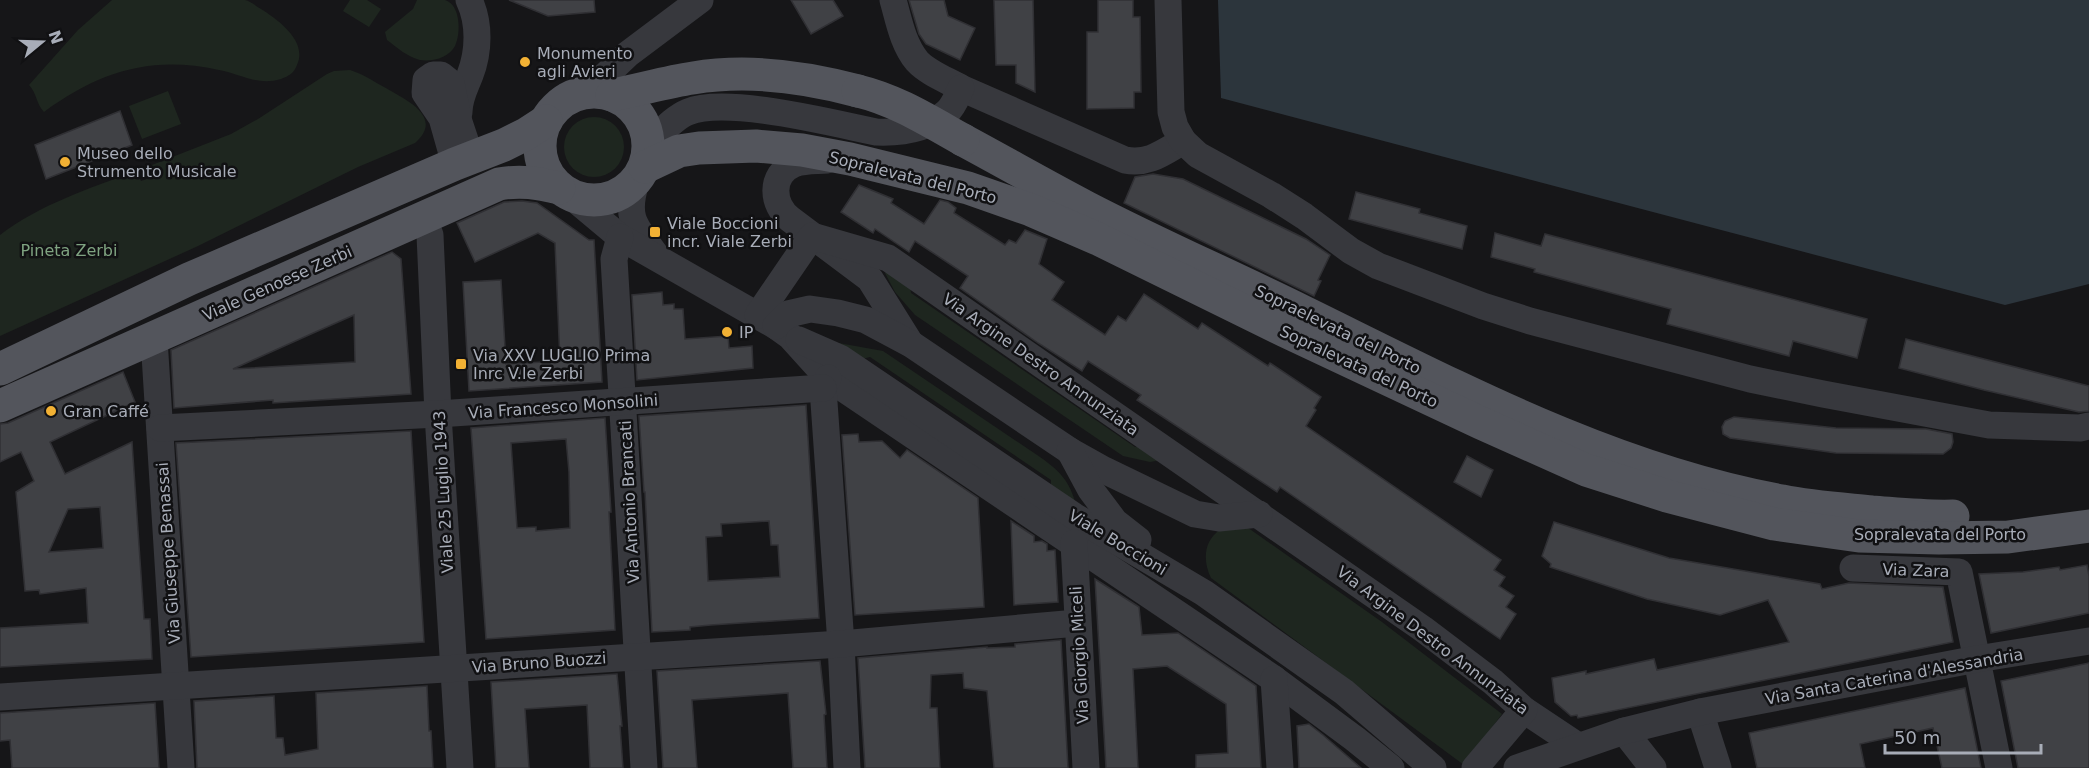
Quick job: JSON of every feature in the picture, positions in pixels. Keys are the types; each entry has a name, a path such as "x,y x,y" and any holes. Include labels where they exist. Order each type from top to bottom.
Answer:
{"main road":[{"name":"Sopraelevata del Porto","path":"600,94 724,75 794,78 877,95 1085,207 1393,357 1485,412 1570,437 1646,465 1734,491 1783,502 1848,510 1945,516 2023,513 2089,504"},
{"path":"0,369 189,279 526,134 546,121 566,100 600,94 625,102 635,110 647,132 643,164"},
{"path":"546,121 540,143 543,165 550,178 565,192"},
{"name":"Sopralevata del Porto","path":"643,164 679,151 756,146 802,150 850,159 968,188 1031,210 1098,239 1295,336 1485,412 1586,470 1667,496 1774,524 1859,537 2008,537 2089,526"},
{"name":"Viale Genoese Zerbi","path":"0,406 499,184 515,181 535,182 585,200 610,199 621,194 643,164"}],"street":[{"path":"459,122 459,101 471,73 477,46 476,25 469,0"},
{"path":"893,0 902,34 918,62 961,88 1136,163 1152,159 1183,141"},
{"path":"1168,0 1171,112 1175,127 1183,141 1198,155 1271,195 1351,251 1378,266 1530,321 1750,379 1989,425 2080,428 2089,426"},
{"path":"600,94 628,54 695,3"},
{"path":"441,75 451,83 459,122 463,161 439,111 425,93 425,84 429,77 441,75"},
{"path":"643,164 679,117 688,111 706,107 735,107 876,132 895,133 926,125 947,112 961,88"},
{"name":"Via Argine Destro Annunziata","path":"850,159 795,163 781,175 775,192 779,208 870,279 911,344"},
{"name":"Viale Boccioni","path":"643,164 630,207 636,227 659,260"},
{"name":"Viale Boccioni","path":"565,192 620,237 775,326 840,358 1074,516 1204,593 1344,692 1433,768"},
{"name":"Viale 25 Luglio 1943","path":"422,217 430,235 438,414 460,768"},
{"path":"775,326 812,236"},
{"name":"Via Argine Destro Annunziata","path":"812,236 888,258 1423,629 1493,682 1524,710 1578,746"},
{"name":"Via Antonio Brancati","path":"620,237 614,259 644,768"},
{"name":"Via Argine Destro Annunziata","path":"775,326 788,314 810,309 866,320 911,344 1070,451 1104,470 1195,514 1219,518 1259,514"},
{"name":"Viale Boccioni","path":"775,326 826,383 1074,543 1274,679 1391,768"},
{"name":"Via Giuseppe Benassai","path":"154,339 181,768"},
{"path":"826,383 847,768"},
{"name":"Via Francesco Monsolini","path":"160,428 623,402 826,383"},
{"path":"1070,451 1091,490 1115,522 1204,593"},
{"name":"Via Giorgio Miceli","path":"1074,543 1086,768"},
{"name":"Via Zara","path":"1853,568 1959,572 1999,768"},
{"name":"Via Bruno Buozzi","path":"0,697 841,644 1077,623"},
{"name":"Via Santa Caterina d'Alessandria","path":"1517,768 1624,731 1700,712 2089,641"},
{"path":"1274,679 1280,768"},
{"path":"1475,768 1524,710"},
{"path":"1700,712 1718,768"},
{"path":"1624,731 1653,768"}],"green space":[{"path":"112,0 245,0 275,19 290,32 298,48 297,65 286,77 272,81 249,79 219,70 194,66 148,66 126,70 85,86 44,112 29,85 78,30"},
{"path":"350,0 367,0 381,9 369,27 343,11"},
{"path":"417,0 445,0 450,3 457,14 459,27 455,46 447,54 437,59 419,60 387,40 385,32 413,9"},
{"name":"Pineta Zerbi","path":"350,70 410,102 418,109 424,116 426,124 423,133 415,143 358,167 198,246 0,336 0,235 32,214 100,184 136,171 141,181 156,176 152,165 231,134 327,74"},
{"path":"168,91 181,124 142,139 129,106"},
{"path":"588,117 600,117 611,122 619,130 624,147 622,159 611,172 600,177 588,177 577,172 569,164 564,153 564,141 569,130 577,122"},
{"path":"888,270 910,284 911,293 1135,447 1148,444 1167,459 1150,462 1123,456 915,315 895,292 885,273"},
{"path":"833,342 883,351 1040,457 1065,480 1078,512 1051,494 1051,480 870,357 858,360"},
{"path":"1244,525 1382,622 1502,714 1464,765 1211,578 1206,559 1210,540 1220,530"}],"shaded area":[{"path":"1218,0 2089,0 2089,284 2005,305 1221,98"}],"building":[{"path":"509,0 594,0 595,12 548,16"},
{"path":"791,0 833,0 843,16 811,34"},
{"path":"909,0 944,0 948,16 975,28 960,60 926,44 919,34"},
{"path":"994,0 1033,0 1035,92 1016,83 1016,65 996,65"},
{"path":"1098,0 1133,0 1133,17 1140,17 1141,92 1134,92 1134,108 1087,109 1087,32 1098,32"},
{"name":"Museo dello Strumento Musicale","path":"120,111 132,145 46,179 35,145"},
{"path":"1153,174 1183,179 1306,239 1330,255 1318,280 1321,281 1314,296 1124,203 1135,177"},
{"path":"859,185 893,199 891,203 924,224 940,200 948,202 956,208 954,213 1005,245 1009,240 1016,243 1025,230 1047,239 1039,264 1064,282 1052,300 1105,335 1118,316 1126,321 1144,294 1198,329 1202,323 1268,366 1270,363 1321,397 1306,426 1501,560 1494,570 1505,577 1499,586 1514,596 1506,607 1516,614 1500,639 1280,487 1277,492 1137,400 1141,395 1088,361 1082,371 1038,343 960,288 968,276 915,241 909,252 875,229 873,233 841,212"},
{"path":"1356,192 1420,209 1419,213 1467,226 1462,249 1349,219"},
{"path":"504,202 537,203 589,240 594,240 602,382 469,391 463,282 501,280 506,364 560,361 555,243 538,233 475,262 457,223"},
{"path":"1495,233 1541,246 1545,234 1867,319 1857,358 1793,341 1789,356 1667,324 1671,309 1534,272 1535,269 1491,257"},
{"path":"392,252 401,259 411,394 273,403 273,400 174,408 171,350","holes":["354,315 355,362 233,369"]},
{"path":"662,292 663,305 674,304 674,309 683,309 685,339 728,336 729,348 752,346 753,368 637,380 632,295"},
{"path":"1906,339 2089,386 2089,411 2079,412 1899,368"},
{"path":"123,372 135,402 50,442 65,474 132,442 144,619 150,619 152,659 0,667 0,628 88,623 86,588 40,594 39,590 25,591 16,492 34,481 21,452 0,462 0,424 8,423","holes":["100,507 103,548 49,552 68,509"]},
{"path":"806,405 819,618 711,625 690,627 690,630 652,632 639,416","holes":["769,521 771,545 778,545 780,577 708,581 706,537 722,536 721,524"]},
{"path":"1734,417 1836,428 1926,429 1952,434 1953,442 1951,448 1943,454 1836,453 1730,438 1723,434 1722,427 1725,421"},
{"path":"605,418 615,630 486,639 471,428","holes":["566,439 570,528 536,531 536,527 517,528 511,443"]},
{"path":"411,431 424,642 191,657 176,443"},
{"path":"858,434 859,442 882,441 900,458 907,450 978,498 984,607 855,615 842,435"},
{"path":"1467,456 1493,470 1481,497 1454,482"},
{"path":"1011,521 1034,536 1034,542 1042,541 1047,544 1047,551 1055,550 1058,602 1014,605"},
{"path":"1554,522 1669,558 1820,584 1822,589 1849,583 1943,587 1953,642 1578,718 1577,715 1571,716 1555,702 1552,678 1586,671 1586,674 1654,659 1657,670 1789,642 1768,600 1720,615 1647,599 1550,567 1551,564 1542,556"},
{"path":"2087,565 2089,613 1991,633 1979,574 2023,572 2059,567 2060,570"},
{"path":"1095,579 1139,607 1142,635 1178,633 1256,686 1261,768 1196,768 1196,755 1228,753 1226,704 1167,666 1133,669 1138,768 1106,768"},
{"path":"1061,640 1068,768 994,768 987,691 964,688 963,673 931,675 930,708 937,708 940,768 865,768 858,658 987,647 1015,647 1015,644"},
{"path":"820,661 826,714 824,715 827,768 793,768 788,693 692,700 697,768 663,768 657,671"},
{"path":"2089,663 2089,768 2018,768 2001,681"},
{"path":"617,674 623,768 590,768 587,705 525,709 529,768 496,768 491,682"},
{"path":"427,686 433,768 197,768 194,701 274,696 276,738 283,738 285,755 318,749 316,693"},
{"path":"1965,688 1981,768 1942,768 1933,728 1860,744 1865,768 1757,768 1749,733"},
{"path":"155,703 159,768 12,768 10,740 0,741 0,713"},
{"path":"1309,724 1361,768 1299,768 1297,726"}],"place":[{"name":"Monumento agli Avieri","path":"525,62"},
{"name":"Museo dello Strumento Musicale","path":"65,162"},
{"name":"Viale Boccioni incr. Viale Zerbi","path":"655,232"},
{"name":"IP","path":"727,332"},
{"name":"Via XXV LUGLIO Prima Inrc V.le Zerbi","path":"461,364"},
{"name":"Gran Caffé","path":"51,411"}]}
